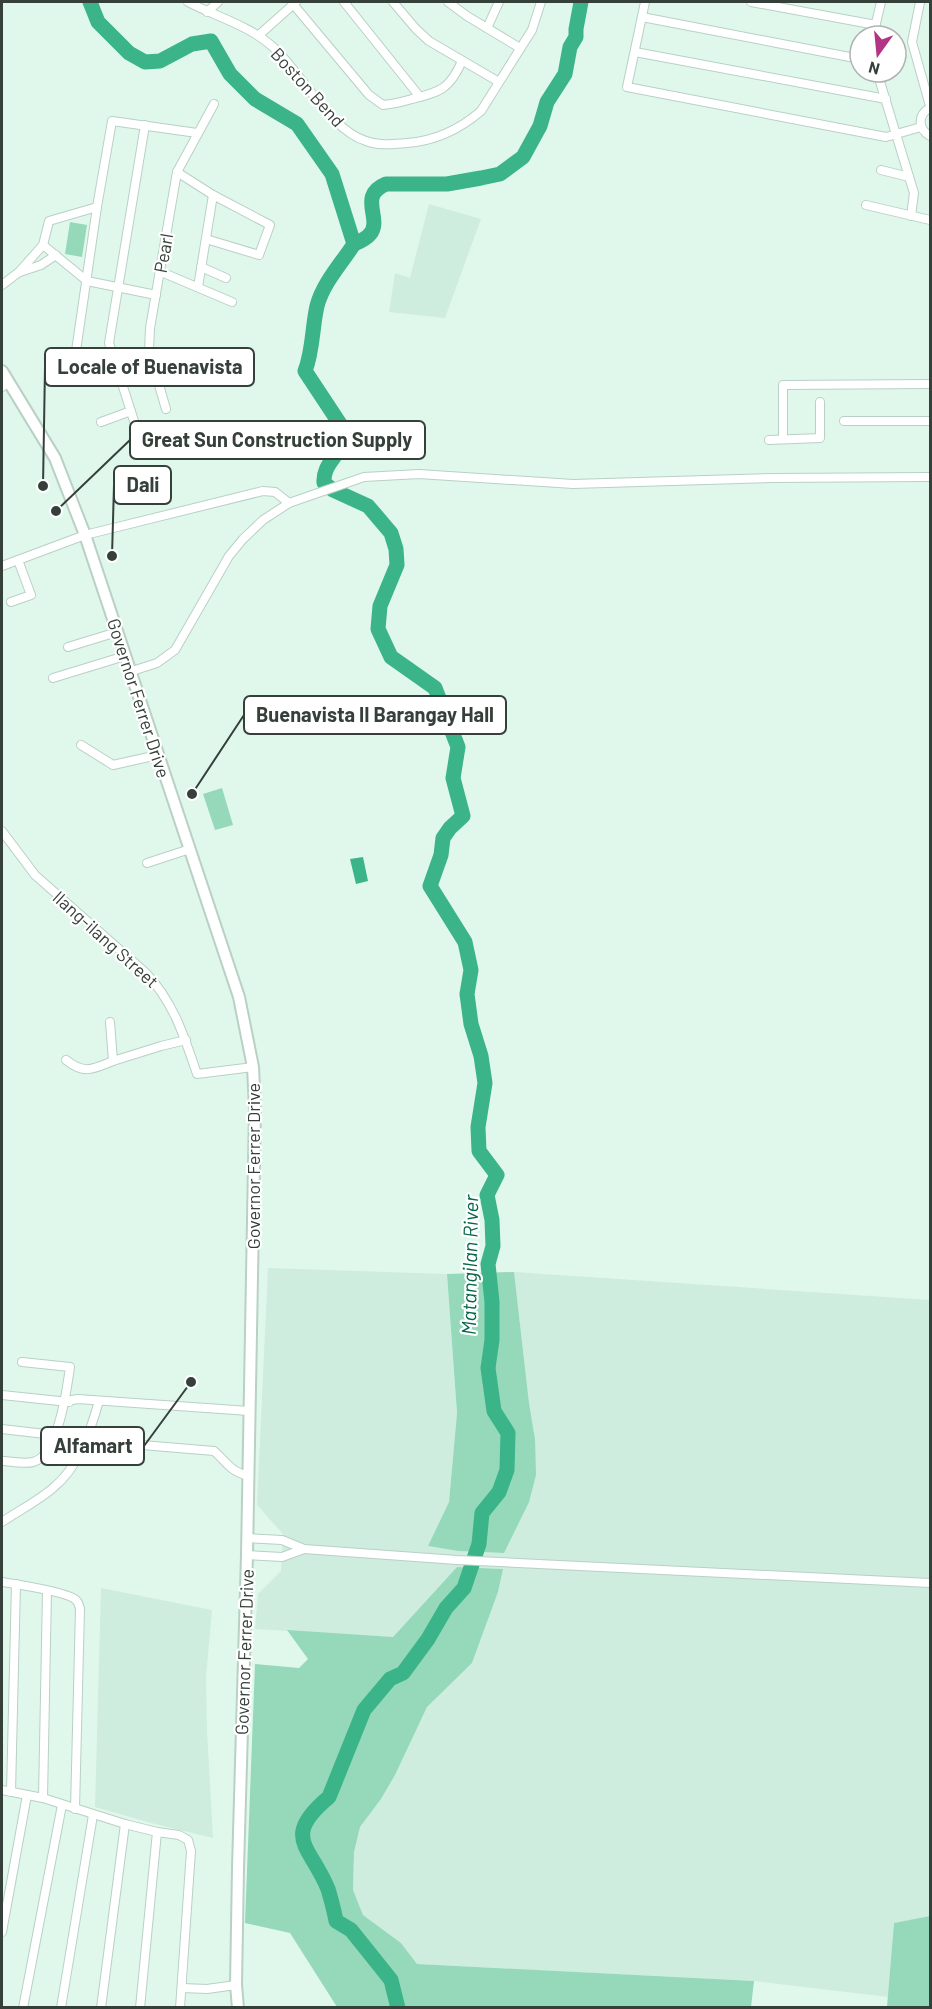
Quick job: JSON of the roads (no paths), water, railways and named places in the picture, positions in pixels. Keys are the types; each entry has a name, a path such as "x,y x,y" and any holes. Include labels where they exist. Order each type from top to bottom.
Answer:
{"main road":[{"name":"Governor Ferrer Drive","path":"2,371 5,385 55,458 85,535 238,997 253,1067 255,1109 236,1985 238,2007"}],"street":[{"name":"Boston Bend","path":"188,2 259,35 278,52 342,126 356,137 375,144 412,143 441,136 481,111 531,30 541,2"},
{"path":"207,12 218,2"},
{"path":"344,2 420,97"},
{"path":"393,2 416,29 429,40 499,82"},
{"path":"487,28 499,2"},
{"path":"645,2 627,87 886,136 921,127"},
{"path":"751,2 871,24"},
{"path":"876,24 881,2"},
{"path":"920,2 912,42 930,107 923,114 921,127 930,136"},
{"path":"259,35 295,3 369,95 383,105 392,105 434,94 446,87 455,77 462,61"},
{"path":"451,3 520,48"},
{"path":"642,17 848,56"},
{"path":"635,52 886,99"},
{"path":"881,84 914,197 910,216"},
{"name":"Pearl","path":"166,409 149,351 150,328 177,172 214,104"},
{"path":"118,370 89,378 76,351 112,121 197,134"},
{"path":"134,421 109,343 145,125"},
{"path":"881,170 909,177"},
{"path":"177,172 213,195 270,225 259,255 206,238"},
{"path":"198,287 213,195"},
{"path":"866,205 930,220"},
{"path":"2,285 19,272 44,245 49,221 97,207"},
{"path":"44,245 87,282 156,295"},
{"path":"19,272 41,265 56,255"},
{"path":"201,267 226,278"},
{"path":"159,271 232,302"},
{"path":"149,351 243,373"},
{"path":"783,440 783,385 930,384"},
{"path":"769,440 820,438 820,402"},
{"path":"101,422 131,411"},
{"path":"844,421 930,421"},
{"path":"129,672 158,663 170,655 184,637 236,547 263,520 289,503 358,479 383,475 419,474 573,484 773,478 930,477"},
{"path":"2,566 85,535 263,491 275,492 289,503"},
{"path":"10,602 31,595 18,560"},
{"path":"68,647 117,632"},
{"path":"53,678 125,656"},
{"path":"81,745 112,765 158,755"},
{"name":"Ilang-ilang Street","path":"2,831 35,875 155,983 172,1007 197,1074 253,1067"},
{"path":"147,863 190,849"},
{"path":"110,1022 113,1061"},
{"path":"66,1060 75,1067 87,1070 186,1040"},
{"path":"4,1461 35,1461 43,1454 54,1435 66,1401 70,1367 22,1362"},
{"path":"2,1395 66,1401 77,1405 99,1401 249,1411"},
{"path":"2,1522 53,1488 68,1473 92,1424 99,1401"},
{"path":"2,1430 54,1435"},
{"path":"130,1444 214,1451 235,1471 248,1476"},
{"path":"247,1538 282,1540 304,1549 458,1560 930,1583"},
{"path":"247,1555 282,1557 304,1549"},
{"path":"2,1582 47,1591 73,1598 78,1602 80,1609 75,1809"},
{"path":"11,1792 16,1584"},
{"path":"43,1798 47,1591"},
{"path":"2,1790 43,1798 93,1815 157,1832 179,1835 188,1840 190,1844 180,2007"},
{"path":"2,1932 27,1795"},
{"path":"23,2007 62,1805"},
{"path":"61,2007 93,1815"},
{"path":"101,2007 125,1824"},
{"path":"140,2007 157,1832"},
{"path":"182,1988 207,1989 236,1985"}],"waterway":[{"name":"Matangilan River","path":"90,2 98,22 129,53 145,62 160,61 192,44 211,41 230,74 255,99 297,124 332,174 354,244 320,298 315,314 310,356 305,371 340,424 343,434 340,448 327,467 324,483 333,490 368,506 391,533 396,549 397,565 380,606 378,629 391,657 435,688 458,747 453,778 463,816 443,838 441,855 430,886 465,942 471,970 467,994 471,1024 481,1056 485,1083 478,1127 479,1151 497,1175 487,1195 492,1220 493,1246 488,1264 492,1302 492,1340 488,1368 494,1411 508,1433 507,1470 499,1492 482,1513 479,1544 464,1588 446,1608 428,1639 403,1673 390,1679 364,1710 329,1797 314,1811 303,1833 308,1852 328,1889 336,1921 351,1930 391,1980 398,2008"},
{"path":"354,244 370,234 374,222 373,195 386,184 447,184 481,178 500,174 523,157 540,126 547,102 565,74 570,47 576,37 581,2"}],"place":[{"name":"Locale of Buenavista","path":"43,486"},
{"name":"Great Sun Construction Supply","path":"56,511"},
{"name":"Dali","path":"112,556"},
{"name":"Buenavista II Barangay Hall","path":"192,794"},
{"name":"Alfamart","path":"191,1382"}]}
